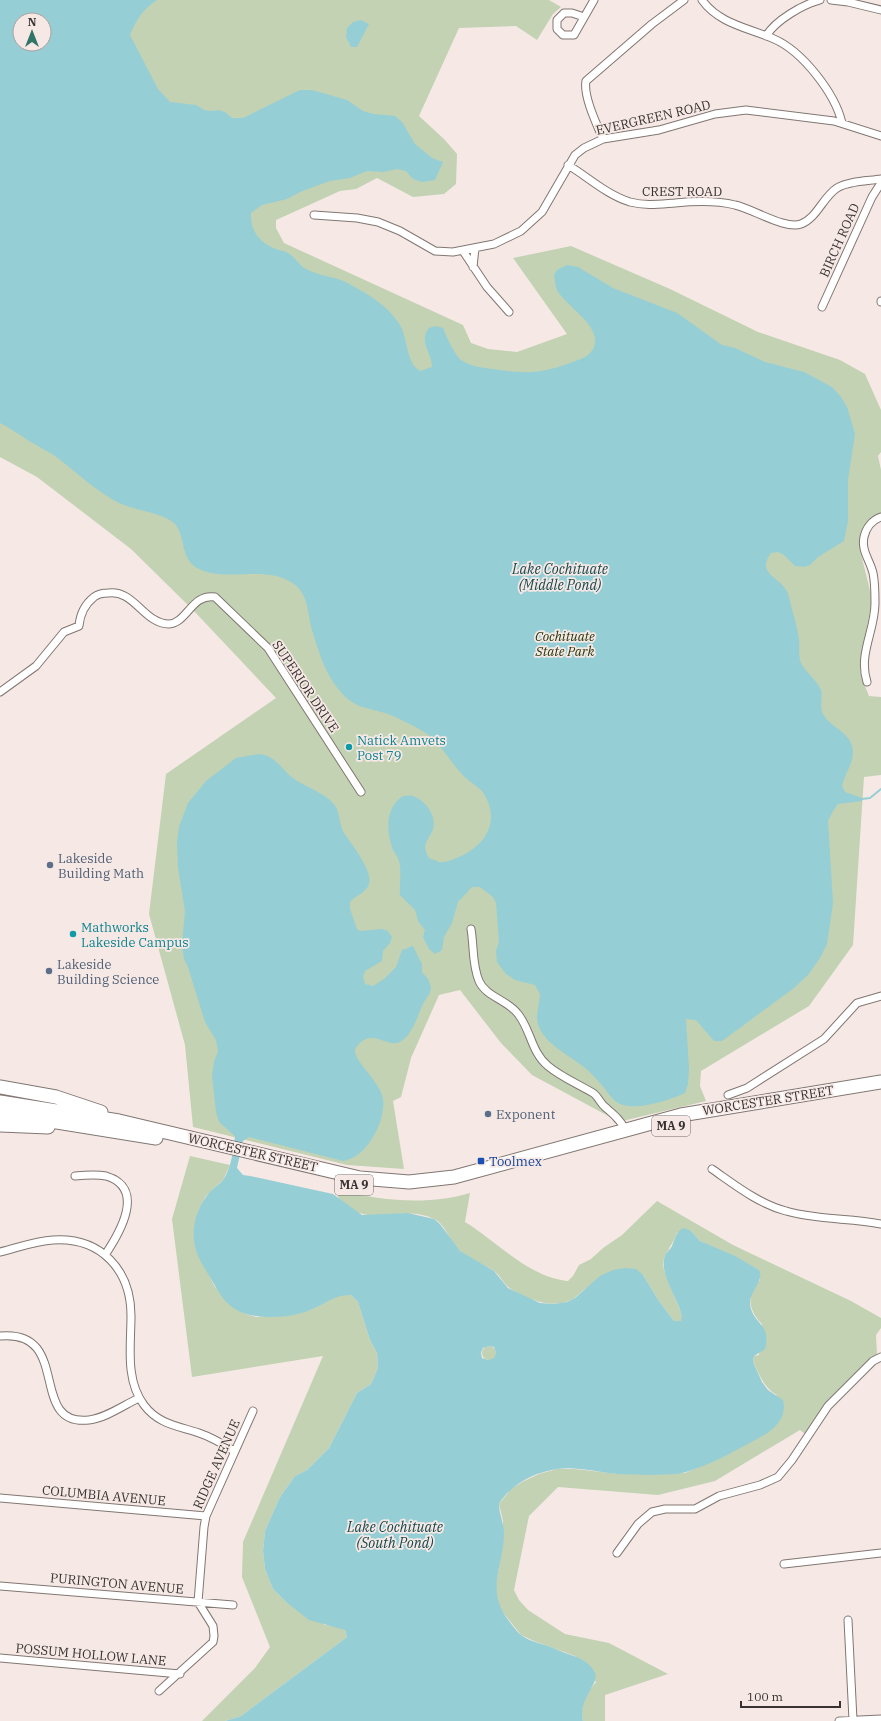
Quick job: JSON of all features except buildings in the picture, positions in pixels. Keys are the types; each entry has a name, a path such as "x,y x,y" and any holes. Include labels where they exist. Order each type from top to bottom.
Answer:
{"highway":[{"name":"WORCESTER STREET","path":"0,1113 230,1151 360,1178 390,1181 420,1181 460,1175 625,1129 704,1111 881,1082"},
{"path":"0,1088 56,1097 158,1130"},
{"name":"WORCESTER STREET","path":"245,1154 365,1187 399,1190 428,1190 466,1182 672,1126 881,1091"},
{"name":"WORCESTER STREET","path":"0,1102 93,1116 158,1130 230,1151"},
{"path":"0,1125 115,1131"}],"street":[{"path":"584,17 594,0"},
{"path":"604,139 591,106 586,89 586,81 652,24 684,0"},
{"path":"702,0 712,10 730,22 782,43 807,63 828,92 842,123"},
{"path":"766,36 773,26 781,20 820,0"},
{"path":"831,0 848,2 881,10"},
{"name":"EVERGREEN ROAD","path":"314,215 335,215 368,220 389,226 435,251 446,253 463,251 511,237 536,218 551,197 568,165 579,151 604,139 659,130 708,115 737,111 754,111 842,123 881,136"},
{"name":"CREST ROAD","path":"568,165 615,196 631,202 646,204 695,201 720,202 747,208 782,224 795,226 810,218 838,187 881,179"},
{"name":"BIRCH ROAD","path":"822,307 872,197 881,183"},
{"path":"473,267 474,248"},
{"path":"463,251 490,292 509,312"},
{"path":"867,682 864,656 873,622 875,599 873,572 864,552 863,544 865,532 871,524 881,517"},
{"name":"SUPERIOR DRIVE","path":"0,692 36,666 64,632 79,626 83,610 88,602 97,595 112,592 120,593 154,619 170,624 175,622 199,600 208,597 215,597 268,648 361,792"},
{"path":"472,930 475,966 481,985 517,1012 522,1018 535,1051 542,1061 556,1072 594,1094 604,1106 618,1118 625,1129"},
{"path":"728,1095 747,1088 824,1039 857,1003 881,996"},
{"path":"712,1169 761,1202 782,1210 800,1214 881,1224"},
{"path":"75,1176 100,1175 113,1179 122,1187 128,1199 125,1219 105,1255"},
{"path":"0,1252 43,1241 59,1240 83,1244 105,1255 121,1274 128,1290 131,1306 131,1374 140,1398 149,1411 163,1422 207,1436 234,1451"},
{"path":"0,1336 18,1337 37,1347 43,1358 55,1402 62,1413 68,1417 75,1420 90,1420 140,1398"},
{"path":"617,1553 638,1524 652,1512 665,1509 695,1509 719,1496 760,1485 778,1477 792,1460 828,1406 873,1362 881,1357"},
{"name":"RIDGE AVENUE","path":"198,1602 206,1516 253,1411"},
{"name":"COLUMBIA AVENUE","path":"0,1498 206,1516"},
{"path":"784,1564 881,1553"},
{"name":"PURINGTON AVENUE","path":"0,1586 233,1605"},
{"path":"159,1691 180,1674 210,1645 214,1636 210,1620 198,1602"},
{"path":"848,1620 853,1720"},
{"name":"POSSUM HOLLOW LANE","path":"0,1658 180,1674"},
{"path":"839,1721 881,1719"}],"green space":[{"name":"Lake Cochituate (Middle Pond)","path":"0,0 549,0 561,7 553,14 537,40 516,26 459,28 419,116 444,139 457,154 456,184 444,194 413,197 377,178 356,189 340,191 276,220 276,228 284,243 463,325 471,343 488,349 517,352 567,334 513,258 571,246 670,289 758,332 840,360 865,374 881,410 881,452 878,456 881,470 881,514 861,540 860,550 872,599 860,667 861,677 869,696 881,697 881,775 864,777 853,945 809,1006 701,1071 700,1086 706,1101 614,1123 612,1118 532,1075 501,1043 460,990 439,995 411,1058 401,1097 393,1101 404,1169 347,1165 193,1127 185,1045 149,914 166,774 276,698 193,610 131,549 37,477 0,457"},
{"path":"190,1156 230,1165 223,1180 206,1196 198,1211 209,1275 215,1287 243,1313 256,1317 297,1314 315,1308 338,1295 351,1295 358,1302 370,1340 377,1353 378,1368 371,1384 357,1393 329,1448 307,1470 295,1476 280,1497 265,1531 263,1551 265,1569 273,1589 286,1602 325,1625 337,1626 345,1630 347,1637 241,1716 225,1721 202,1721 255,1668 270,1647 242,1577 243,1542 323,1356 192,1377 172,1219"},
{"path":"339,1191 372,1197 404,1200 437,1199 470,1193 465,1222 527,1266 553,1278 568,1281 573,1276 579,1265 591,1259 603,1248 622,1235 657,1201 733,1245 851,1301 881,1318 881,1328 876,1335 877,1355 826,1404 805,1434 800,1430 715,1481 658,1495 558,1487 529,1516 514,1590 519,1600 528,1610 565,1634 609,1643 668,1674 605,1695 605,1721 583,1721 582,1710 584,1700 596,1682 575,1656 521,1635 501,1610 496,1597 496,1585 502,1548 503,1521 499,1504 511,1489 524,1481 539,1474 557,1469 575,1469 619,1474 685,1473 706,1464 777,1395 765,1384 753,1362 754,1356 759,1355 762,1324 757,1319 750,1302 752,1291 760,1280 759,1270 700,1241 691,1231 677,1233 663,1260 663,1264 680,1310 682,1321 674,1321 659,1301 643,1275 587,1288 573,1299 557,1304 549,1304 533,1300 511,1289 494,1271 464,1254 453,1243 445,1229 438,1221 421,1215 409,1213 372,1215 360,1213 349,1208 338,1197"},
{"path":"486,1346 492,1346 496,1350 496,1356 492,1360 486,1360 482,1356 482,1350"}],"water":[{"name":"Lake Cochituate (Middle Pond)","path":"0,0 157,0 140,15 130,35 158,89 170,102 196,105 204,110 218,110 225,112 232,118 243,118 300,90 312,90 347,100 363,111 374,114 395,116 402,122 415,144 432,158 443,162 435,180 422,182 413,179 406,171 397,169 383,172 367,171 350,178 330,181 300,192 287,199 262,205 251,213 251,219 256,234 263,242 273,248 288,253 311,272 346,282 372,297 384,306 400,325 412,362 420,371 432,367 425,338 429,328 436,326 443,328 453,350 461,360 468,364 480,367 514,372 541,371 559,367 589,354 595,343 595,336 592,329 561,296 555,285 554,275 557,270 567,265 578,267 613,288 677,313 722,345 735,348 765,362 804,372 832,387 847,407 855,434 848,480 848,521 844,541 818,557 810,565 804,567 795,566 784,555 778,552 771,553 766,567 768,572 786,590 789,597 798,634 800,660 803,667 821,690 821,708 823,714 847,736 852,746 853,757 842,786 845,792 862,798 862,801 838,804 828,821 833,903 827,944 820,958 808,975 794,988 722,1041 714,1041 696,1020 686,1019 689,1069 688,1084 685,1093 671,1099 646,1105 630,1106 619,1103 590,1072 545,1037 538,1024 537,1016 540,994 535,985 515,980 506,974 497,962 496,951 499,942 496,903 493,897 480,887 472,887 458,902 452,923 444,937 442,950 435,954 429,949 423,937 425,930 418,921 415,910 400,895 400,865 393,850 388,828 390,813 397,801 403,796 411,796 417,798 429,809 432,814 434,824 425,845 426,853 429,858 439,862 445,862 470,851 484,838 491,822 491,813 489,804 483,792 461,773 439,745 426,733 388,714 359,706 353,703 342,693 328,674 322,661 311,627 303,594 294,584 283,578 271,575 221,574 197,568 188,559 181,535 175,524 170,520 115,501 93,486 56,456 0,423"},
{"path":"361,20 369,24 357,47 351,47 346,37 347,28 353,22"},
{"name":"Lake Cochituate (South Pond)","path":"259,754 270,757 293,778 328,798 335,805 342,829 368,872 368,887 350,902 350,909 357,929 360,931 382,929 388,931 392,937 390,943 383,951 382,961 365,971 363,977 365,984 373,986 384,979 396,967 402,950 413,946 422,964 422,972 428,979 431,987 414,1026 404,1039 400,1042 390,1043 379,1039 367,1039 361,1042 355,1049 358,1059 377,1085 383,1099 383,1108 378,1127 367,1146 360,1153 343,1161 249,1137 243,1141 237,1168 243,1175 333,1194 362,1215 408,1213 434,1219 440,1224 460,1251 494,1271 508,1288 540,1303 554,1304 567,1302 575,1298 600,1276 613,1270 626,1268 636,1269 643,1275 659,1301 674,1321 681,1321 679,1308 668,1282 664,1264 666,1255 676,1236 681,1229 684,1228 691,1231 700,1241 735,1256 759,1270 759,1282 750,1299 750,1304 754,1316 764,1329 766,1340 765,1349 754,1356 753,1362 762,1382 768,1390 783,1400 784,1407 781,1419 772,1429 761,1437 721,1458 686,1472 652,1475 609,1473 564,1468 540,1473 516,1485 499,1504 504,1534 497,1579 497,1589 498,1599 502,1610 516,1631 521,1635 530,1640 578,1658 591,1666 596,1676 583,1705 583,1721 225,1721 241,1716 347,1637 345,1630 309,1620 286,1602 273,1589 265,1569 263,1551 265,1531 280,1497 295,1476 307,1470 329,1448 357,1393 371,1384 378,1368 377,1353 370,1340 358,1302 351,1295 337,1297 310,1310 289,1316 263,1317 245,1314 238,1311 225,1301 200,1261 196,1251 194,1227 197,1214 202,1202 226,1175 232,1158 235,1136 219,1122 216,1112 212,1076 214,1062 218,1051 216,1040 205,1022 188,967 184,959 182,945 185,911 178,868 177,842 179,827 188,803 206,781 236,758","holes":["489,1346 494,1347 496,1353 494,1358 488,1360 482,1358 481,1353 483,1348"]}],"waterway":[{"path":"862,799 870,798 881,789"}],"place":[{"name":"Natick Amvets Post 79","path":"349,747"},
{"name":"Lakeside Building Math","path":"50,865"},
{"name":"Mathworks Lakeside Campus","path":"73,934"},
{"name":"Lakeside Building Science","path":"49,971"},
{"name":"Exponent","path":"488,1114"},
{"name":"Toolmex","path":"481,1161"}],"park label":[{"name":"Cochituate State Park","path":"565,644"}]}
